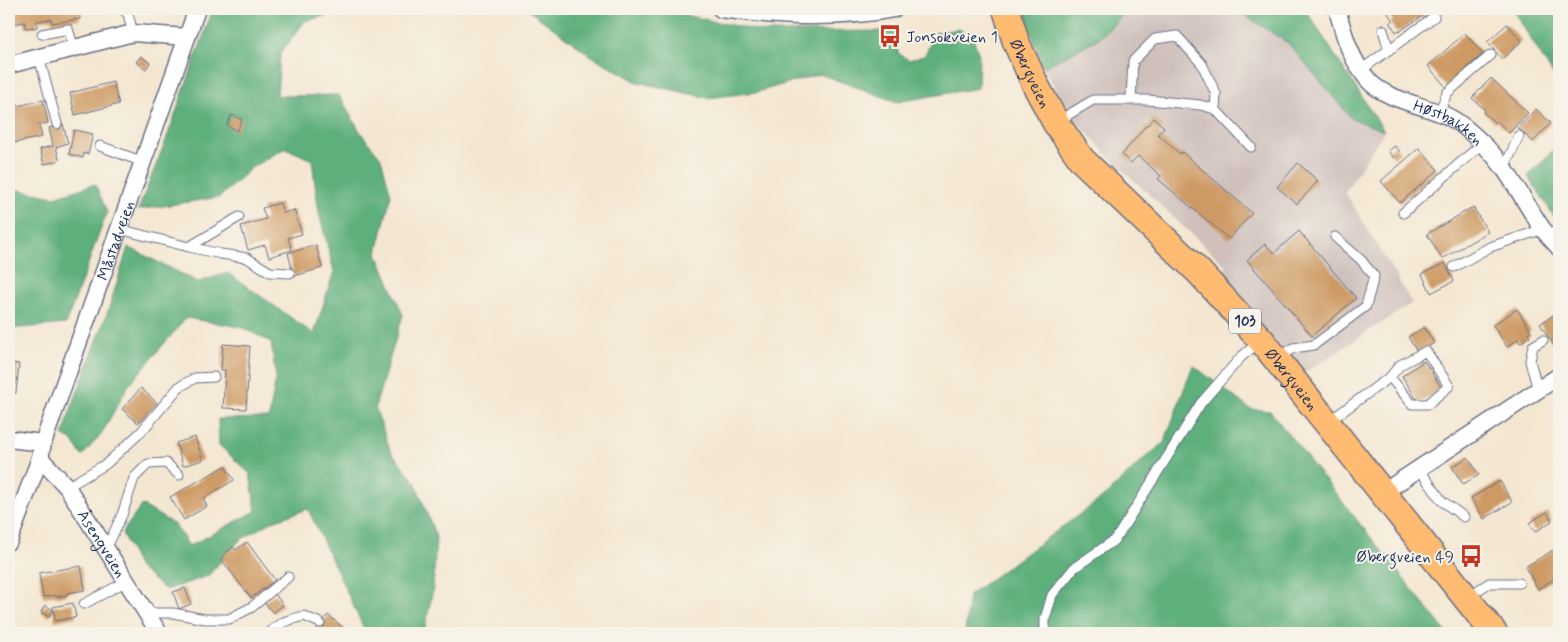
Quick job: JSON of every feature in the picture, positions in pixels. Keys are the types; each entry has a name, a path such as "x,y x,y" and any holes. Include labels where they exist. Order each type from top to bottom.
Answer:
{"main road":[{"name":"Øbergveien","path":"1006,9 1016,42 1036,86 1056,123 1082,160 1199,272 1269,350 1494,633"}],"street":[{"name":"Måstadveien","path":"9,539 42,451 197,9"},
{"path":"720,9 794,16 838,15 894,9"},
{"name":"Høstbakken","path":"1336,9 1347,48 1369,82 1401,100 1439,113 1456,122 1483,143 1504,168 1543,229 1559,248"},
{"path":"9,65 133,33 187,37"},
{"path":"1382,493 1559,376"},
{"path":"9,439 42,451"},
{"name":"Åsengveien","path":"42,451 67,487 159,633"}],"lane":[{"path":"123,9 128,14 133,33"},
{"path":"1361,70 1434,17"},
{"path":"42,34 68,29 74,48"},
{"path":"1383,30 1389,50"},
{"path":"1131,100 1133,61 1154,39 1177,36 1202,64 1216,94 1215,108"},
{"path":"1439,113 1447,93 1491,55"},
{"path":"39,57 57,124"},
{"path":"1056,123 1093,100 1156,101 1200,105 1215,108 1251,147"},
{"path":"1504,168 1518,136"},
{"path":"1402,213 1483,143"},
{"path":"100,146 143,162"},
{"path":"189,248 239,216"},
{"path":"119,229 189,248 246,258 270,272 290,273"},
{"path":"1454,267 1490,247 1543,229"},
{"path":"1046,633 1045,619 1048,604 1057,588 1074,568 1120,534 1201,403 1240,357 1269,350 1314,345 1366,306 1374,276 1361,260 1335,237"},
{"path":"1538,390 1530,361 1533,346 1543,340"},
{"path":"1327,423 1390,377 1400,365 1426,351 1449,386 1428,404 1412,404 1390,377"},
{"path":"67,487 106,464 141,432 179,387 195,378 214,377"},
{"path":"106,548 122,515 134,478 148,464 166,464 179,475"},
{"path":"1419,469 1442,500 1464,517"},
{"path":"146,612 173,612 205,619 229,619 252,607 288,578"},
{"path":"84,604 127,581"},
{"path":"1466,597 1489,583 1519,584"},
{"path":"270,633 285,621 304,616 320,623"}],"shaded area":[{"path":"1129,9 1234,9 1288,43 1351,118 1384,131 1345,192 1412,303 1303,374 1216,276 1227,267 1113,161 1075,120 1043,68 1101,37"}],"green space":[{"path":"213,9 351,9 305,21 280,54 277,96 339,95 361,133 381,158 391,195 377,253 403,315 375,407 390,450 415,482 436,537 433,590 424,633 366,633 308,509 273,521 240,540 208,576 166,590 139,568 122,533 142,505 175,525 189,546 256,511 250,474 219,445 218,419 269,418 276,377 271,342 241,327 186,318 128,386 102,433 82,456 72,440 63,436 70,412 107,314 128,247 198,282 228,273 314,334 334,271 319,213 312,160 285,148 251,168 220,197 138,210 166,140"},
{"path":"527,9 656,9 764,32 896,31 898,53 909,60 925,55 935,33 959,29 973,38 979,55 978,88 897,102 820,74 757,92 708,98 637,82 590,55"},
{"path":"1023,9 1129,9 1101,37 1043,68"},
{"path":"1235,9 1305,9 1384,131 1351,118 1288,43"},
{"path":"1512,9 1559,9 1559,84"},
{"path":"1559,144 1559,224 1528,176"},
{"path":"95,184 107,212 66,324 9,329 9,188 55,197"},
{"path":"1193,365 1250,409 1270,411 1447,633 965,633 969,595 1106,495 1146,457 1164,443"}],"building":[{"path":"11,9 79,9 80,19 52,23 51,19 37,21 37,27 25,28 25,22 13,24"},
{"path":"1385,9 1433,9 1396,32 1390,23 1393,21"},
{"path":"1507,24 1522,41 1502,59 1487,42"},
{"path":"1465,33 1483,54 1467,68 1468,70 1446,87 1428,66"},
{"path":"141,56 150,63 146,69 136,62"},
{"path":"1491,78 1528,113 1509,133 1497,121 1495,123 1483,112 1485,110 1472,98"},
{"path":"113,82 119,104 75,115 70,93"},
{"path":"43,100 48,123 39,125 42,137 9,144 9,108"},
{"path":"1536,109 1551,123 1533,142 1518,128"},
{"path":"232,115 242,120 237,131 227,125"},
{"path":"1154,118 1164,127 1158,134 1180,154 1182,152 1252,213 1229,239 1158,179 1161,176 1138,156 1131,163 1122,155"},
{"path":"63,124 68,143 56,147 59,159 57,161 44,164 40,149 53,146 49,128"},
{"path":"74,130 93,134 88,154 84,153 83,158 69,154"},
{"path":"1395,146 1400,152 1394,158 1388,151"},
{"path":"1419,148 1438,170 1400,203 1381,181"},
{"path":"1298,163 1318,181 1297,204 1277,187"},
{"path":"280,203 283,213 294,210 302,234 288,238 292,250 269,257 265,245 248,250 241,226 266,219 262,208"},
{"path":"1473,207 1488,232 1442,259 1427,234"},
{"path":"1299,231 1356,298 1312,336 1247,260 1265,244 1274,253"},
{"path":"316,245 322,268 294,276 288,253"},
{"path":"1445,263 1454,281 1431,293 1422,274"},
{"path":"1517,309 1531,331 1528,333 1530,336 1520,343 1518,339 1507,347 1493,325"},
{"path":"1557,313 1559,316 1559,344 1555,347 1540,324"},
{"path":"1424,327 1434,343 1418,353 1408,337"},
{"path":"223,344 250,346 246,409 223,408 225,370 221,370"},
{"path":"1424,361 1429,369 1431,368 1442,389 1419,403 1402,376"},
{"path":"9,363 19,364 16,393 9,392"},
{"path":"141,388 157,403 138,423 122,409"},
{"path":"195,437 203,460 183,466 176,443"},
{"path":"1468,457 1479,475 1463,484 1452,467"},
{"path":"225,466 234,480 203,499 207,506 184,520 170,497"},
{"path":"1500,481 1512,502 1484,519 1471,498"},
{"path":"1547,512 1552,521 1535,532 1529,523"},
{"path":"247,542 275,580 251,598 221,559 233,547 235,550"},
{"path":"1555,549 1559,557 1559,576 1538,589 1525,567"},
{"path":"81,566 85,590 56,597 56,595 43,597 39,573"},
{"path":"185,588 191,604 179,609 173,592"},
{"path":"275,594 283,605 273,613 264,602"},
{"path":"73,603 76,617 55,621 53,607"},
{"path":"45,605 53,610 49,617 41,612"},
{"path":"328,615 346,630 343,633 318,633 315,631"}],"place":[{"name":"Jonsokveien 1","path":"890,36"},
{"name":"Øbergveien 49","path":"1471,556"}]}
